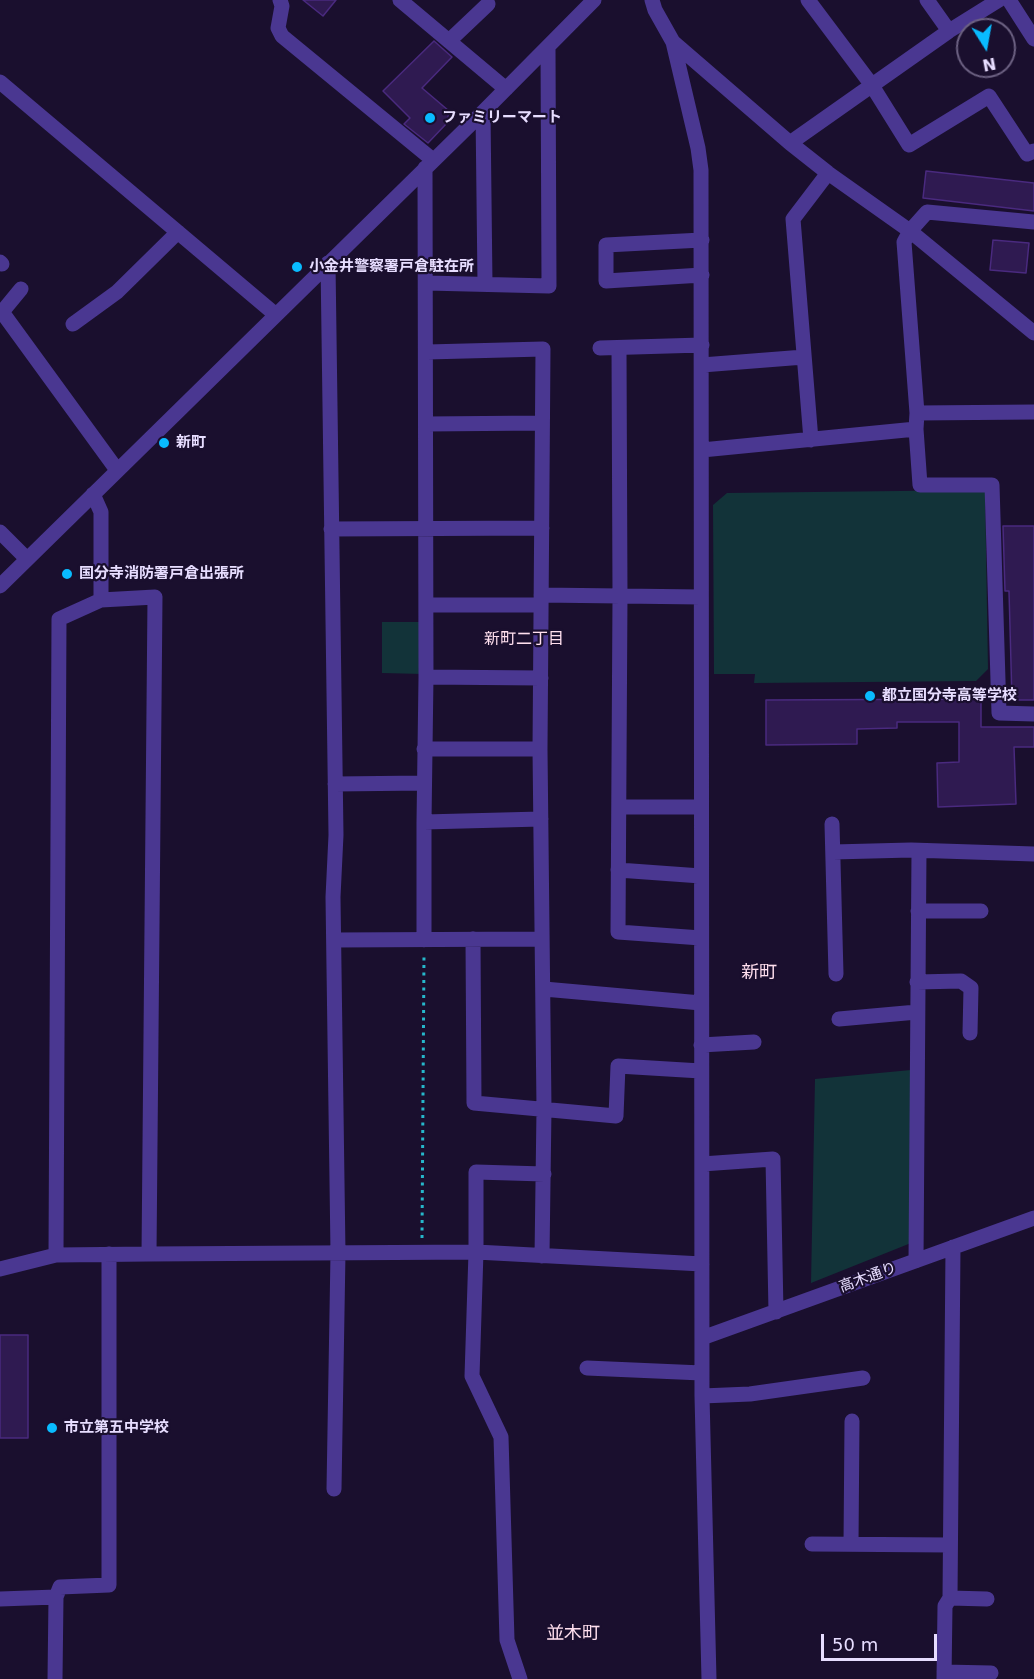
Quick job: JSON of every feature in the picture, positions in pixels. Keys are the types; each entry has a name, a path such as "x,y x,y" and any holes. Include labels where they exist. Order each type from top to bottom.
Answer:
{"street":[{"path":"280,0 282,6 278,28 282,36 429,164 424,940"},
{"path":"400,0 506,89"},
{"path":"0,586 594,0"},
{"path":"652,0 673,42 701,170 702,1396 709,1679"},
{"path":"808,0 871,84 909,145 989,96 1027,154 1034,151"},
{"path":"927,0 949,30"},
{"path":"790,142 949,30 999,0"},
{"path":"1009,0 1034,39"},
{"path":"449,41 488,4"},
{"path":"673,42 828,173 910,231 1034,333"},
{"path":"427,283 549,286 548,47"},
{"path":"0,82 276,315"},
{"path":"483,112 485,284"},
{"path":"811,440 794,219 828,173"},
{"path":"1034,222 927,212 910,231 904,242 920,485 992,485 999,713 1034,714"},
{"path":"74,324 117,291 178,232"},
{"path":"702,240 606,245 606,281 702,274"},
{"path":"328,263 338,1253 334,1489"},
{"path":"21,289 2,312 117,471"},
{"path":"600,348 702,345"},
{"path":"619,348 618,932 701,938"},
{"path":"427,352 543,349 540,749 544,989 542,1256"},
{"path":"702,364 804,357"},
{"path":"917,413 1034,412"},
{"path":"426,424 542,423"},
{"path":"702,450 916,429"},
{"path":"93,494 101,512 101,600"},
{"path":"331,529 542,528"},
{"path":"0,532 27,560"},
{"path":"426,605 620,596 701,597"},
{"path":"56,1255 59,619 101,600 155,597 149,1254"},
{"path":"426,677 541,678"},
{"path":"424,748 540,749"},
{"path":"335,784 424,783"},
{"path":"619,807 701,807"},
{"path":"423,822 541,819"},
{"path":"832,824 836,974"},
{"path":"833,852 919,851 1034,854"},
{"path":"916,1261 919,851"},
{"path":"618,870 701,876"},
{"path":"918,911 981,911"},
{"path":"473,939 474,1103 616,1116 618,1066 701,1071"},
{"path":"334,940 542,939"},
{"path":"917,982 961,981 971,988 975,1024"},
{"path":"544,989 701,1003"},
{"path":"839,1019 917,1012"},
{"path":"701,1045 754,1042"},
{"path":"702,1164 773,1159 776,1312"},
{"path":"520,1679 507,1640 501,1437 472,1376 476,1172 544,1174"},
{"name":"高木通り","path":"702,1338 1034,1218"},
{"path":"952,1247 950,1598 945,1606 944,1676 991,1673"},
{"path":"0,1269 56,1255 109,1254 476,1252 702,1263"},
{"path":"54,1679 56,1597 60,1587 109,1585 109,1254"},
{"path":"587,1368 702,1373"},
{"path":"702,1396 750,1394 863,1378"},
{"path":"851,1544 852,1421"},
{"path":"812,1544 950,1545"},
{"path":"0,1599 56,1597"},
{"path":"950,1598 987,1599"}],"path":[{"path":"422,1252 424,940"}],"green space":[{"path":"985,490 988,669 976,681 754,683 755,674 714,674 713,505 727,493"},
{"path":"382,622 423,622 423,674 382,673"},
{"path":"911,1070 916,1241 811,1283 815,1079"}],"building":[{"path":"303,0 336,0 323,16"},
{"path":"434,41 452,57 422,88 449,111 447,123 428,143 404,124 410,118 383,91"},
{"path":"926,171 1034,183 1034,211 923,198"},
{"path":"993,240 1029,243 1026,273 990,270"},
{"path":"1003,526 1034,526 1034,700 1012,700 1009,591 1005,591"},
{"path":"981,699 981,727 1034,727 1034,747 1014,747 1016,804 938,807 937,763 959,762 959,722 897,722 897,728 857,729 857,744 766,745 766,700"},
{"path":"0,1335 28,1335 28,1438 0,1438"}],"place":[{"name":"ファミリーマート","path":"430,118"},
{"name":"小金井警察署戸倉駐在所","path":"297,267"},
{"name":"新町","path":"164,443"},
{"name":"国分寺消防署戸倉出張所","path":"67,574"},
{"name":"都立国分寺高等学校","path":"870,696"},
{"name":"市立第五中学校","path":"52,1428"}],"district":[{"name":"新町二丁目","path":"524,640"},
{"name":"新町","path":"759,973"},
{"name":"並木町","path":"573,1634"}]}
